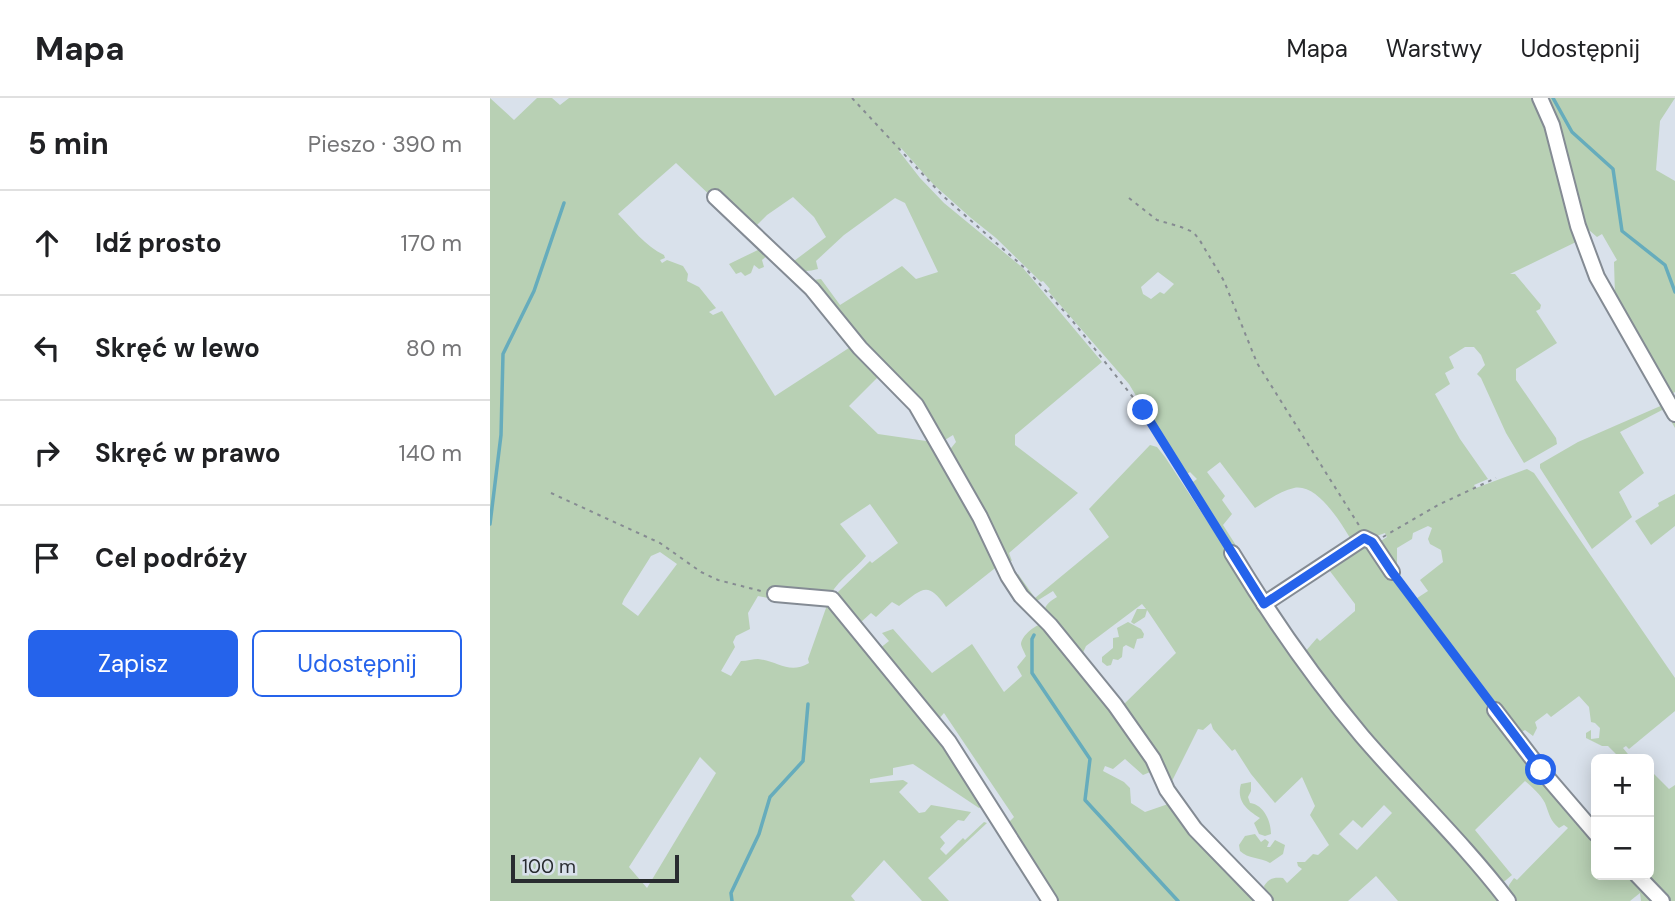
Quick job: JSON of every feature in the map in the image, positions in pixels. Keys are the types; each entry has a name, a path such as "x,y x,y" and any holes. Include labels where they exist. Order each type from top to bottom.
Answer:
{"street":[{"path":"1540,98 1552,125 1578,226 1597,277 1675,414"},
{"path":"715,197 813,289 860,348 916,405 980,517 1008,576 1021,596 1087,667 1153,759 1161,781 1261,895"},
{"path":"1264,604 1364,538 1370,541 1392,572"},
{"path":"1232,553 1264,604 1328,694 1363,737 1453,834 1507,901"},
{"path":"775,594 832,599 949,742 1050,901"},
{"path":"1495,710 1541,770 1591,828"},
{"path":"1642,880 1662,901"}],"path":[{"path":"852,98 943,196 1027,270 1071,319 1143,410 1232,553"},
{"path":"1129,198 1157,220 1193,232 1199,239 1224,281 1257,363 1370,541 1496,478"},
{"path":"551,493 660,543 701,572 718,580 744,589 775,594"},
{"path":"1392,572 1495,710"}],"green space":[{"path":"490,98 514,120 537,98 552,98 560,105 569,98 1539,98 1577,228 1574,234 1576,242 1510,274 1515,274 1541,305 1536,311 1557,343 1516,369 1516,380 1556,438 1557,444 1524,463 1477,374 1485,365 1474,347 1465,347 1449,357 1454,368 1445,373 1450,384 1435,394 1460,439 1488,479 1474,485 1476,488 1527,469 1534,473 1675,678 1675,711 1629,749 1626,746 1623,748 1628,754 1616,754 1608,746 1586,738 1586,733 1591,730 1591,739 1599,738 1600,728 1591,722 1589,707 1579,696 1551,717 1547,713 1535,722 1537,728 1533,736 1525,730 1520,733 1527,744 1524,746 1509,727 1512,718 1499,706 1490,711 1543,780 1591,832 1591,880 1637,880 1657,901 1641,901 1640,893 1630,901 1512,901 1507,894 1514,878 1517,880 1568,828 1564,825 1559,828 1556,825 1543,800 1525,781 1475,830 1512,875 1500,885 1374,745 1305,656 1304,653 1317,638 1320,641 1355,611 1355,604 1326,566 1355,546 1330,508 1313,492 1294,488 1255,508 1220,462 1207,472 1225,496 1222,500 1232,514 1223,525 1237,547 1233,550 1190,484 1197,479 1190,472 1184,476 1129,384 1048,291 1050,289 1043,281 933,184 901,148 899,151 920,178 944,203 1023,268 1102,362 1015,435 1015,445 1078,493 1009,553 1012,561 1003,558 987,523 947,453 956,442 953,435 940,443 918,404 882,368 812,285 814,280 821,279 840,305 902,266 916,279 938,272 905,203 895,198 844,235 816,261 818,269 807,271 794,267 782,256 786,253 794,261 826,237 814,217 793,197 756,226 761,231 758,235 721,199 716,201 676,163 618,214 645,242 664,255 665,258 660,260 662,263 667,260 683,266 688,274 687,281 699,287 716,308 709,312 713,315 722,311 775,396 855,344 880,375 849,406 878,434 933,442 999,565 946,607 929,590 919,592 899,606 892,602 876,617 871,613 860,623 864,632 862,633 838,602 838,592 870,561 872,563 898,543 870,504 840,524 866,556 831,594 774,592 773,599 758,596 748,613 750,629 736,636 733,642 735,647 721,671 731,676 741,661 756,659 789,668 802,666 809,663 808,659 826,608 823,600 805,596 822,599 829,602 940,735 983,801 983,806 979,808 913,764 893,768 893,775 870,779 870,783 903,780 908,783 899,792 919,813 925,812 931,805 971,812 964,821 958,820 940,837 945,843 940,849 946,855 963,838 965,840 984,822 987,823 928,878 949,901 922,901 884,860 851,896 855,901 490,901","holes":["1158,272 1174,284 1164,294 1160,292 1151,299 1143,294 1141,287","1428,526 1432,528 1428,539 1430,544 1441,550 1443,562 1420,580 1428,591 1411,602 1363,537 1371,538 1385,533 1387,537 1376,544 1391,566 1397,563 1397,548 1412,539 1413,533","660,552 677,564 638,616 622,604 651,556","700,757 716,773 647,888 629,867"]},
{"path":"1540,98 1675,98 1660,121 1656,170 1675,181 1675,392 1668,396 1615,296 1614,262 1617,260 1602,234 1597,237 1589,230 1585,231"},
{"path":"762,248 768,255 762,260 764,267 759,269 754,265 751,273 745,276 741,272 736,274 729,264"},
{"path":"1665,404 1675,421 1675,428 1664,409 1620,432 1644,473 1619,492 1632,517 1592,549 1540,464 1578,442"},
{"path":"1150,445 1157,447 1265,609 1502,901 1398,901 1376,876 1348,901 1270,901 1264,886 1268,881 1283,878 1287,883 1302,869 1297,862 1305,862 1329,845 1310,815 1315,806 1302,777 1275,803 1235,749 1232,751 1211,723 1203,730 1198,729 1170,785 1121,707 1176,653 1147,610 1145,617 1134,624 1131,622 1137,609 1146,609 1142,604 1086,646 1081,657 1044,615 1048,604 1057,597 1053,591 1032,604 1015,576 1018,574 1035,598 1109,537 1089,509","holes":["1384,805 1392,813 1357,850 1339,834 1353,820 1362,828"]},
{"path":"1675,494 1675,526 1651,545 1635,521"},
{"path":"1128,622 1141,629 1143,638 1137,639 1134,649 1126,645 1123,647 1122,657 1113,659 1111,665 1107,666 1102,662 1102,657 1113,648 1113,638 1119,637 1117,628"},
{"path":"1045,623 1067,648 1155,770 1143,775 1125,759 1113,769 1105,766 1103,771 1124,782 1130,788 1131,803 1145,812 1171,803 1259,901 1052,901 879,649 889,641 882,633 893,629 932,673 972,644 1004,692 1022,676 1017,667 1026,656 1021,645 1024,637 1030,630","holes":["944,713 1014,817 1007,824 937,721"]},
{"path":"1654,774 1669,789 1675,785 1675,901 1667,901 1646,880 1654,880"},
{"path":"1251,782 1248,797 1250,803 1263,810 1270,824 1271,834 1265,836 1259,834 1254,823 1260,818 1241,800 1241,784"},
{"path":"1255,834 1261,842 1265,839 1269,842 1267,847 1275,840 1285,845 1283,854 1270,863 1243,854 1239,845 1245,836"}],"waterway":[{"path":"1553,98 1572,132 1613,169 1622,231 1665,265 1675,292"},
{"path":"490,524 501,435 503,354 534,291 564,203"},
{"path":"1034,635 1032,673 1090,759 1085,800 1178,901"},
{"path":"732,901 731,893 759,834 770,797 803,761 808,704"}],"route":[{"path":"1143,410 1264,604 1364,538 1372,542 1541,770"}]}
